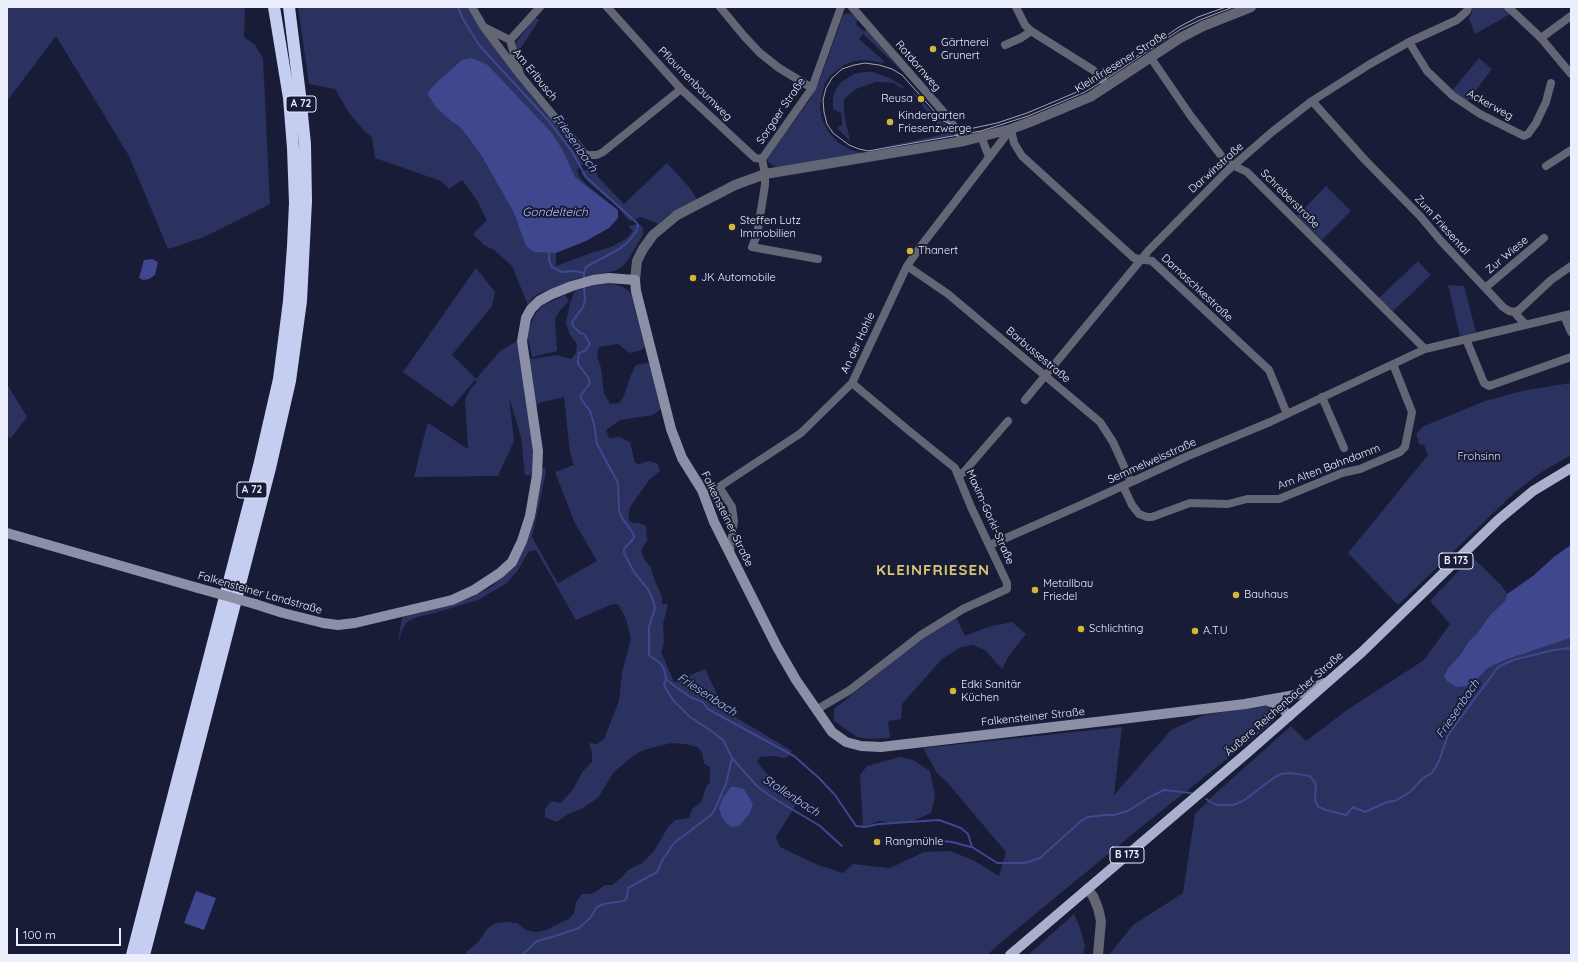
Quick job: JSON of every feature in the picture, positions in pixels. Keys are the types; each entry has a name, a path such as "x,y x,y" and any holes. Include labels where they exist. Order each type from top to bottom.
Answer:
{"highway":[{"name":"A 72","path":"144,955 270,468 290,380 301,301 306,201 305,144 289,7"},
{"name":"A 72","path":"132,955 259,466 278,379 289,301 295,203 289,98 274,11"}],"main road":[{"name":"Falkensteiner Landstraße","path":"7,533 283,613 323,623 338,625 354,623 452,600 487,583 512,562 522,540 530,516 537,475 538,451 522,341 526,318 531,309 539,301 552,294 593,280 609,278 635,280"},
{"name":"Falkensteiner Straße","path":"635,280 636,291 675,441 682,458 702,490 714,522 777,647 796,680 832,732 846,742 861,746 881,747 1113,720 1284,697 1300,694 1328,682"},
{"name":"Äußere Reichenbacher Straße","path":"1010,955 1380,636 1498,520 1533,491 1571,468"},
{"path":"1284,697 1289,699 1297,709"},
{"path":"1266,700 1277,703 1289,716"}],"street":[{"name":"Am Erlbusch","path":"472,7 483,26 520,75 586,156 597,155 603,152 681,88"},
{"path":"510,40 540,7"},
{"name":"Pflaumenbaumweg","path":"608,7 681,88 755,158 762,159"},
{"path":"720,7 760,53 779,68 812,88"},
{"name":"Sorgaer Straße","path":"762,159 812,88 842,7"},
{"name":"Rotdornweg","path":"852,7 947,116 964,141"},
{"path":"1016,7 1025,25 1031,31 1093,70 1102,79 1107,87"},
{"name":"Kleinfriesener Straße","path":"635,280 637,261 643,249 653,235 664,225 677,216 750,178 765,174 964,141 1011,129 1063,110 1090,97 1180,38 1231,10 1251,7"},
{"name":"Darwinstraße","path":"1025,400 1149,250 1194,204 1272,132 1312,101 1370,64 1409,42 1457,20 1467,11 1468,7"},
{"path":"1508,7 1541,38 1571,74"},
{"path":"1541,38 1571,16"},
{"path":"483,26 510,40 520,75"},
{"path":"1005,45 1021,38 1031,31"},
{"name":"Ackerweg","path":"1409,42 1427,71 1453,96 1480,114 1524,136 1528,134 1536,123 1546,102 1551,83"},
{"name":"Schreberstraße","path":"1151,58 1226,162 1247,172 1425,349"},
{"name":"Zum Friesental","path":"1312,101 1365,160 1420,216 1441,241 1503,307 1514,312 1525,324"},
{"name":"An der Hohle","path":"702,490 719,487 801,433 852,383 907,266 1011,129"},
{"name":"Damaschkestraße","path":"1011,129 1014,143 1022,156 1134,258 1152,261 1269,370 1287,414"},
{"path":"981,136 989,157"},
{"path":"1546,166 1571,150"},
{"path":"762,159 765,174 763,200 752,247 818,259"},
{"name":"Zur Wiese","path":"1485,288 1544,238"},
{"name":"Barbussestraße","path":"907,266 948,294 1045,375 1104,427 1113,442 1131,482"},
{"path":"1514,312 1520,310 1551,280 1571,266"},
{"path":"1525,324 1568,315 1571,332"},
{"name":"Semmelweisstraße","path":"990,545 1287,414 1425,349 1525,324"},
{"path":"1466,339 1484,383 1489,386 1571,357"},
{"name":"Am Alten Bahndamm","path":"1123,486 1136,510 1141,516 1152,517 1190,503 1228,504 1247,499 1279,499 1342,472 1360,469 1400,452 1405,447 1412,412 1392,364"},
{"name":"Maxim-Gorki-Straße","path":"816,710 850,690 921,634 963,609 1007,589 1007,583 971,506 956,468 852,383"},
{"path":"1322,397 1344,448"},
{"path":"959,474 963,474 1008,421"},
{"path":"719,487 732,507 734,521 730,552"},
{"path":"1087,889 1094,896 1101,921 1098,955"}],"green space":[{"path":"7,7 245,7 244,37 255,45 263,58 270,204 204,237 168,249 129,156 56,36 7,101"},
{"path":"298,7 469,7 512,68 578,152 583,164 577,170 579,176 588,186 618,210 575,177 552,133 488,65 480,61 451,121 461,128 481,155 514,213 527,246 549,253 556,253 556,266 611,247 626,239 633,231 628,226 639,224 643,228 643,235 628,260 622,267 614,271 579,278 540,293 534,296 528,305 512,266 494,250 484,245 473,234 487,220 476,199 462,180 449,189 441,181 375,158 372,137 365,132 349,113 335,89 309,84"},
{"path":"1472,7 1502,7 1510,14 1475,34 1469,19 1472,13"},
{"path":"848,13 852,14 858,19 856,24 863,31 867,30 903,72 863,34 859,39 884,61 883,63 867,60 854,61 844,65 831,75 825,83 820,108 822,120 830,134 839,143 851,150 864,153 776,167 768,162 767,159 811,98 821,77 843,15"},
{"path":"535,17 539,20 517,54 515,44"},
{"path":"1479,58 1492,69 1467,102 1452,91"},
{"path":"873,72 890,78 904,87 902,89 894,83 876,82 856,89 844,99 844,113 850,141 837,128 842,125 842,120 841,113 833,109 833,99 835,91 840,83 854,74"},
{"path":"912,92 917,95 940,121 952,128 952,136 874,149 941,135 942,131"},
{"path":"594,163 598,177 624,204 667,163 690,188 697,200 668,215 658,224 642,217 629,221 618,207 590,184 581,173"},
{"path":"1326,186 1351,211 1322,240 1297,216"},
{"path":"1418,261 1431,275 1393,311 1379,298"},
{"path":"476,268 495,292 492,306 452,355 476,379 500,351 517,341 521,356 531,359 557,355 571,359 576,353 577,344 570,335 566,323 570,303 575,291 593,285 613,284 623,287 630,292 635,301 647,345 641,350 630,353 618,344 599,347 597,356 601,368 604,393 610,404 619,403 623,398 636,365 647,363 653,365 662,408 653,415 620,420 606,430 609,438 620,437 630,442 635,463 639,464 649,461 658,464 660,471 650,479 630,507 628,518 632,523 639,523 646,526 647,541 641,550 644,559 651,568 655,582 662,596 662,604 668,604 663,624 664,643 661,652 674,682 705,669 725,711 792,751 788,757 760,757 757,762 765,772 797,803 776,837 780,847 818,865 843,873 853,864 890,868 924,852 950,851 973,860 999,876 1006,852 947,782 937,773 923,748 1122,727 1114,795 1171,730 1204,715 1268,705 1274,707 1278,713 1274,720 1266,728 1140,828 987,955 466,955 466,952 479,941 487,929 495,923 517,923 526,930 536,932 546,930 570,918 574,913 576,902 582,894 595,892 605,885 612,885 628,870 642,863 654,851 668,827 675,820 689,818 692,809 701,802 706,787 710,782 710,767 704,764 702,752 697,747 672,743 639,752 613,773 598,798 581,809 568,814 557,822 545,817 545,809 551,801 561,803 574,788 583,771 592,762 592,752 589,743 597,744 604,739 619,701 622,672 631,639 626,619 618,604 610,605 576,620 536,550 529,551 518,570 507,583 478,600 417,617 407,622 402,630 398,643 402,618 454,604 472,597 491,587 507,572 520,556 528,539 541,469 543,468 545,468 546,472 532,537 558,583 597,561 574,521 555,472 574,465 570,452 564,397 539,403 530,409 533,429 534,476 525,475 521,437 509,397 514,441 498,476 414,477 428,423 468,449 465,400 471,388 478,381 476,382 475,380 452,407 403,372"},
{"path":"1448,285 1464,286 1476,332 1460,336"},
{"path":"565,295 569,301 560,310 555,319 557,351 532,357 528,339 529,329 534,316 542,306"},
{"name":"Frohsinn","path":"1571,383 1571,455 1540,473 1514,493 1398,605 1348,553 1428,455 1424,445 1419,444 1416,434 1424,426 1485,401 1526,390"},
{"path":"7,384 27,417 10,439 7,435"},
{"path":"1472,557 1501,585 1507,594 1505,601 1490,615 1460,655 1448,668 1475,681 1488,668 1494,665 1571,638 1571,955 1109,955 1133,925 1183,893 1195,814 1216,793 1291,726 1306,741 1347,710 1424,660 1450,624 1430,601"},
{"path":"956,617 965,636 988,627 1012,622 1026,634 1008,657 1002,669 985,650 973,645 961,647 942,659 902,704 901,719 888,721 890,738 869,739 857,737 834,721 834,709 915,644"},
{"path":"900,757 913,760 930,771 935,796 931,813 911,822 897,823 879,821 863,827 860,775 867,766"},
{"path":"1074,914 1085,946 1083,955 1028,955"}],"water":[{"name":"Gondelteich","path":"470,58 488,65 552,133 563,151 575,177 618,210 618,218 609,228 586,241 556,253 534,252 526,246 514,213 481,155 461,128 436,107 428,95 429,91 436,83 462,60"},
{"path":"152,259 158,262 155,275 149,279 143,280 139,278 144,260"},
{"path":"1571,545 1571,638 1494,665 1488,668 1475,681 1466,686 1456,687 1447,681 1444,677 1448,668 1460,655 1490,615 1505,601 1507,594 1533,576 1555,556"},
{"path":"731,787 744,789 753,804 750,813 739,826 731,827 725,822 719,808 723,798"},
{"path":"196,891 216,898 204,930 184,923"}],"waterway":[{"name":"Friesenbach","path":"458,7 463,19 479,45 548,120 573,153 586,177 637,223 638,226 636,232 628,242 619,249 586,267 584,278"},
{"path":"549,253 549,260 552,267 562,272 574,271 584,273"},
{"name":"Friesenbach","path":"584,287 585,300 583,307 572,322 573,326 580,333 584,334 590,344 586,350 579,353 578,364 588,377 590,383 581,395 581,399 590,411 594,424 597,444 618,483 619,510 622,518 633,533 634,538 624,549 624,553 634,572 647,588 652,597 655,608 649,627 649,655 660,663 664,669 666,679 690,697 703,702 708,709 794,756 819,778 835,795 856,826 865,827 879,824 939,820 961,828 968,834 972,847 997,863 1025,863 1040,858 1081,821 1088,817 1114,815 1128,811 1164,790 1191,793"},
{"name":"Friesenbach","path":"1206,799 1216,805 1233,805 1243,801 1275,777 1281,774 1290,773 1310,776 1316,784 1315,800 1318,807 1326,810 1346,815 1353,807 1365,812 1387,802 1395,801 1410,792 1423,778 1432,773 1439,761 1448,735 1498,667 1513,660 1554,650 1571,648"},
{"name":"Stollenbach","path":"666,679 664,685 673,700 690,717 723,740 732,758 757,786 770,796 820,826 842,846"},
{"name":"Stollenbach","path":"522,955 537,941 579,928 590,918 597,907 604,904 624,901 627,897 628,888 657,872 663,859 674,843 711,815 715,809 726,784 732,758"},
{"name":"Stollenbach","path":"903,841 933,840 952,842 971,847"}],"tram line":[{"path":"1226,7 1198,17 1179,27 1111,74 1084,89 1027,113 997,123 969,129 943,121 902,75 892,69 865,63 854,65 842,69 832,78 826,88 823,100 827,124 833,133 849,145 868,151 981,131 1028,116 1085,92 1181,29 1233,7"}],"place":[{"name":"Gärtnerei Grunert","path":"933,49"},
{"name":"Reusa","path":"921,99"},
{"name":"Kindergarten Friesenzwerge","path":"890,122"},
{"name":"Steffen Lutz Immobilien","path":"732,227"},
{"name":"Thanert","path":"910,251"},
{"name":"JK Automobile","path":"693,278"},
{"name":"Metallbau Friedel","path":"1035,590"},
{"name":"Bauhaus","path":"1236,595"},
{"name":"Schlichting","path":"1081,629"},
{"name":"A.T.U","path":"1195,631"},
{"name":"Edki Sanitär Küchen","path":"953,691"},
{"name":"Rangmühle","path":"877,842"}],"district":[{"name":"KLEINFRIESEN","path":"933,570"}]}
